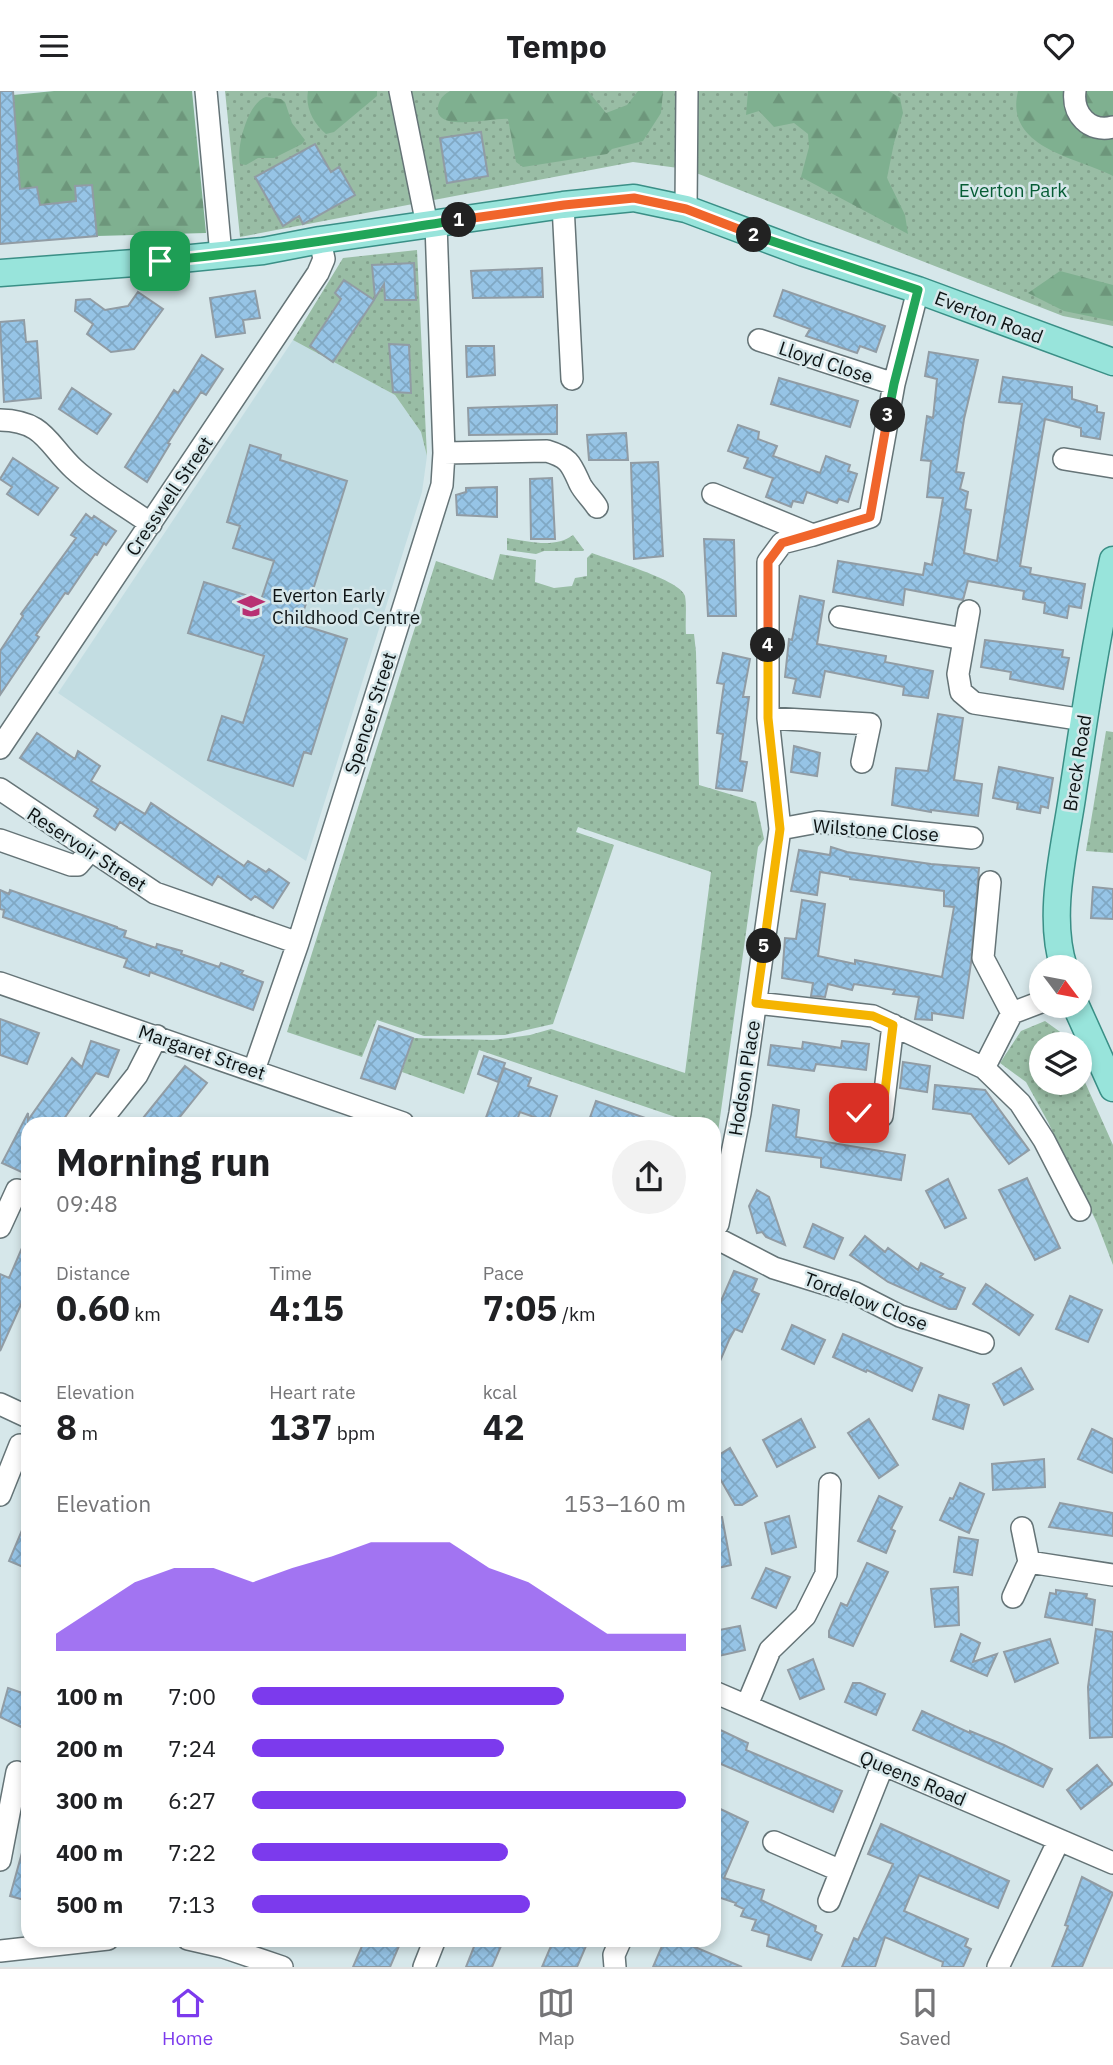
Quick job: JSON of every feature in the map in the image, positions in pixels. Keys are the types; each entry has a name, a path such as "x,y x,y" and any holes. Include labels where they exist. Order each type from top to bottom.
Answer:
{"main road":[{"name":"Everton Road","path":"0,273 263,251 320,240 564,205 634,198 686,209 1113,362"},
{"name":"Breck Road","path":"1060,955 1058,891 1084,720 1113,560"},
{"path":"1082,1019 1113,1088"}],"street":[{"path":"206,91 221,255"},
{"name":"Spencer Street","path":"254,1070 298,943 442,485 444,453 432,224 400,91"},
{"path":"686,209 687,91"},
{"path":"1075,91 1074,103 1083,120 1100,129 1113,127"},
{"path":"564,205 572,379"},
{"name":"Cresswell Street","path":"0,747 318,273 324,259 320,240"},
{"name":"Lloyd Close","path":"813,535 870,517 894,384 918,290"},
{"name":"Lloyd Close","path":"759,340 894,384"},
{"path":"0,420 22,422 42,432 74,469 150,524"},
{"path":"444,453 547,451 558,454 574,467 580,483 597,507"},
{"path":"1064,459 1113,467"},
{"path":"713,494 813,535"},
{"name":"Hodson Place","path":"721,1209 740,1113 780,829 768,718 768,562 782,543 813,535"},
{"path":"969,611 958,674 961,692 974,703 1084,720"},
{"path":"840,617 964,639"},
{"path":"768,718 870,724 863,762"},
{"name":"Reservoir Street","path":"0,789 26,809 155,893 298,943"},
{"path":"26,809 2,841 71,865 78,865 90,851"},
{"name":"Wilstone Close","path":"780,829 818,822 972,838"},
{"path":"990,882 983,958 1012,1013"},
{"name":"Margaret Street","path":"0,982 386,1117"},
{"path":"756,1003 873,1016 984,1068 1020,1103 1044,1140 1080,1210"},
{"path":"984,1068 1012,1013 1029,1007"},
{"path":"859,1113 891,1117 893,1025"},
{"path":"104,1117 137,1075 157,1036"},
{"path":"0,1227 15,1188"},
{"name":"Tordelow Close","path":"721,1241 774,1268 855,1293 900,1316 983,1343"},
{"path":"0,1404 21,1414"},
{"path":"0,1495 20,1445"},
{"path":"747,1705 770,1650 805,1616 826,1574 830,1484"},
{"path":"1013,1597 1029,1562 1022,1528"},
{"path":"1029,1562 1113,1575"},
{"name":"Queens Road","path":"721,1695 1059,1840 1112,1860"},
{"path":"829,1901 883,1765"},
{"path":"0,1860 15,1771"},
{"path":"999,1967 1059,1840"},
{"path":"774,1842 841,1871"},
{"path":"0,1951 36,1947"},
{"path":"234,1947 282,1967"},
{"path":"425,1967 432,1947"},
{"path":"615,1967 614,1955 618,1947"}],"shaded area":[{"name":"Everton Early Childhood Centre","path":"293,340 395,395 421,432 427,456 422,492 306,861 58,693"}],"green space":[{"path":"54,91 192,91 206,233 97,236 92,185 75,187 77,212 40,205 37,187 29,188 21,198 13,95"},
{"name":"Everton Park","path":"225,91 1113,91 1113,326 1063,316 686,169 633,162 240,237"},
{"path":"308,91 377,91 377,96 334,132 326,134 311,114"},
{"path":"450,91 588,91 606,113 627,105 638,91 663,91 661,113 643,141 612,149 607,154 523,167 516,162 508,119 453,122 443,119 438,113 439,103"},
{"path":"748,91 889,91 900,98 903,113 887,178 905,215 908,234 801,177 809,147 808,134 794,123 774,127 759,111 746,115"},
{"path":"1018,91 1113,91 1113,176 1063,156 1032,138 1022,126 1017,110"},
{"path":"266,97 285,102 292,123 305,140 274,158 258,158 246,165 240,164 240,147 245,126 254,107"},
{"path":"417,250 427,456 421,432 395,395 293,340 343,258"},
{"path":"1060,271 1113,285 1113,321 1064,311 1028,293"},
{"path":"573,535 583,551 544,551 536,554 507,550 507,538 550,543"},
{"path":"592,553 628,565 659,577 681,590 685,596 686,634 694,634 696,652 699,785 756,802 764,839 758,847 720,1117 675,1117 479,1050 464,1094 402,1072 413,1038 493,1040 551,1029 685,1073 711,872 578,827 576,832 614,845 553,1024 505,1035 424,1036 377,1020 362,1057 287,1032 436,561 493,580 500,554 536,560 535,582 554,588 572,586 575,578 587,576 587,558"},
{"path":"1106,731 1113,732 1113,853 1086,851"},
{"path":"1045,1021 1060,1032 1029,1032 1029,1087 1026,1082 1000,1063 1021,1031"},
{"path":"1033,1095 1091,1095 1113,1145 1113,1265 1097,1223"}],"building":[{"path":"0,91 13,91 20,189 37,187 40,205 76,201 75,186 92,185 97,236 0,244"},
{"path":"481,132 488,176 447,183 440,138"},
{"path":"315,144 331,172 339,167 355,195 303,224 299,216 283,226 255,177"},
{"path":"414,263 416,300 385,300 384,284 375,298 372,265"},
{"path":"542,268 543,297 473,298 471,271"},
{"path":"344,280 374,300 333,362 310,346 341,299 335,293"},
{"path":"783,290 885,326 876,352 860,346 857,353 806,336 810,329 774,316"},
{"path":"255,291 260,318 243,320 245,333 216,337 210,298"},
{"path":"138,292 163,309 134,349 111,352 87,334 93,324 75,311 76,300 90,299 105,310 128,306"},
{"path":"24,320 26,342 37,341 41,398 4,402 0,322"},
{"path":"389,344 409,345 411,393 393,392"},
{"path":"466,346 494,346 495,375 467,377"},
{"path":"929,352 978,360 964,419 956,472 964,473 960,489 968,492 965,509 971,510 964,553 997,561 1022,404 999,402 1003,377 1072,387 1072,399 1097,406 1097,412 1104,413 1100,439 1081,436 1081,428 1045,419 1020,566 1031,568 1030,574 1085,584 1081,608 1069,606 1067,618 1044,613 1045,603 1023,599 1024,591 968,581 963,600 905,589 903,605 833,592 838,561 923,575 925,563 932,565 943,498 927,497 931,461 921,460 927,416 933,418 937,379 925,376"},
{"path":"202,355 223,369 206,395 201,392 147,482 125,467 174,390 178,393"},
{"path":"779,378 858,401 850,427 771,404"},
{"path":"72,388 111,414 97,434 59,409"},
{"path":"557,405 557,434 469,435 468,408"},
{"path":"738,425 759,432 758,439 777,446 773,456 820,473 826,456 850,465 848,471 857,474 848,502 839,499 837,503 807,492 803,503 793,501 791,507 766,497 773,478 744,468 748,458 728,451"},
{"path":"626,433 628,460 589,460 587,435"},
{"path":"250,445 281,455 280,460 347,481 312,593 310,592 299,624 347,639 311,754 304,752 293,786 208,760 222,716 243,723 264,656 188,633 204,582 261,600 274,561 233,548 240,526 227,522"},
{"path":"13,458 58,488 38,515 7,494 12,487 0,479"},
{"path":"658,462 663,556 634,559 631,463"},
{"path":"552,478 555,539 531,539 530,479"},
{"path":"497,487 497,517 457,515 456,495 466,492 466,488"},
{"path":"86,514 92,519 94,516 116,531 97,555 95,554 68,594 65,593 0,695 0,651 23,616 21,614 76,538 71,535"},
{"path":"704,539 734,540 736,616 708,616"},
{"path":"800,596 824,601 817,644 886,656 885,662 933,671 928,698 903,695 904,687 825,671 820,697 793,693 796,679 785,677 789,639 792,640"},
{"path":"985,640 1063,650 1062,657 1069,658 1063,689 1010,679 1011,672 981,667"},
{"path":"723,653 750,659 743,697 749,697 740,761 747,762 742,791 716,788 723,734 717,733 724,684 717,683"},
{"path":"938,714 963,718 954,780 982,784 978,816 892,805 896,768 928,771"},
{"path":"37,733 75,759 78,751 100,766 91,781 145,814 151,803 244,866 248,861 266,872 269,869 289,883 273,908 255,896 251,900 218,876 212,885 120,822 115,830 94,816 98,809 20,758"},
{"path":"794,746 820,753 817,776 791,772"},
{"path":"999,767 1053,778 1048,808 1041,806 1040,813 1017,809 1018,803 993,798"},
{"path":"831,847 847,852 931,864 979,868 971,963 963,1018 932,1013 932,1020 915,1019 919,997 893,994 895,990 854,984 852,990 828,984 825,997 811,996 813,983 782,978 785,938 796,939 802,900 825,904 818,956 855,964 855,960 942,977 954,907 944,906 944,891 850,879 820,872 817,895 791,891 799,850 830,855"},
{"path":"1093,887 1113,889 1113,919 1091,918"},
{"path":"0,890 9,894 10,890 117,927 126,931 124,937 156,948 157,944 182,951 181,954 219,967 221,963 243,971 241,974 263,982 253,1010 150,972 149,976 124,967 127,959 3,917"},
{"path":"0,1019 39,1033 27,1064 0,1055"},
{"path":"379,1026 413,1038 395,1089 361,1078"},
{"path":"91,1041 119,1050 108,1077 96,1073 65,1117 30,1117 72,1058 82,1067"},
{"path":"842,1041 869,1044 866,1070 816,1064 814,1071 768,1065 771,1045 802,1049 803,1042 841,1048"},
{"path":"484,1056 505,1063 498,1082 478,1074"},
{"path":"903,1062 930,1066 927,1092 900,1088"},
{"path":"185,1066 207,1083 180,1117 144,1117"},
{"path":"504,1068 531,1078 528,1086 557,1096 550,1117 534,1117 520,1112 518,1117 486,1117"},
{"path":"935,1085 985,1090 1029,1150 1009,1164 971,1114 933,1109"},
{"path":"596,1101 642,1117 590,1117"},
{"path":"773,1105 799,1110 796,1137 905,1155 901,1180 821,1167 821,1158 766,1151"},
{"path":"21,1126 21,1172 2,1163"},
{"path":"1027,1178 1060,1248 1035,1260 999,1190"},
{"path":"948,1179 966,1218 945,1228 926,1191"},
{"path":"757,1190 769,1197 785,1245 766,1237 762,1232 757,1233 749,1206"},
{"path":"813,1224 843,1238 834,1259 804,1247"},
{"path":"865,1236 885,1252 888,1248 918,1270 921,1263 943,1274 940,1277 965,1288 956,1309 949,1309 888,1282 850,1255"},
{"path":"21,1250 21,1304 0,1351 0,1274 9,1278"},
{"path":"734,1271 757,1279 752,1291 759,1294 742,1332 735,1329 721,1359 721,1301"},
{"path":"986,1284 1033,1315 1019,1335 973,1304"},
{"path":"1070,1296 1102,1310 1088,1342 1056,1329"},
{"path":"792,1325 825,1340 814,1364 782,1349"},
{"path":"843,1334 922,1368 912,1391 833,1357"},
{"path":"1021,1368 1033,1389 1004,1405 993,1384"},
{"path":"939,1395 969,1405 963,1429 933,1419"},
{"path":"801,1419 815,1447 777,1467 763,1440"},
{"path":"869,1419 898,1465 879,1478 848,1433"},
{"path":"1092,1429 1113,1439 1113,1473 1078,1459"},
{"path":"730,1448 757,1496 742,1505 735,1505 721,1480 721,1454"},
{"path":"1044,1459 1045,1487 993,1490 992,1464"},
{"path":"960,1483 984,1494 969,1533 940,1520"},
{"path":"879,1496 902,1507 891,1529 895,1531 886,1553 858,1541"},
{"path":"1060,1503 1113,1513 1113,1536 1049,1527"},
{"path":"789,1516 796,1547 772,1554 765,1523"},
{"path":"721,1517 731,1565 721,1567"},
{"path":"21,1533 21,1566 9,1561"},
{"path":"959,1537 978,1540 972,1575 954,1572"},
{"path":"867,1563 888,1572 853,1646 829,1637 829,1631 841,1603 847,1606"},
{"path":"766,1568 790,1577 776,1608 752,1598"},
{"path":"958,1587 959,1625 935,1627 931,1589"},
{"path":"1056,1590 1087,1594 1086,1598 1095,1600 1092,1625 1045,1617 1050,1593 1056,1594"},
{"path":"740,1626 745,1650 721,1655 721,1630"},
{"path":"1096,1629 1113,1632 1113,1737 1090,1738 1088,1687"},
{"path":"961,1634 980,1643 973,1662 997,1654 987,1676 951,1661"},
{"path":"1050,1639 1058,1663 1015,1682 1004,1652"},
{"path":"813,1659 824,1689 800,1699 788,1670"},
{"path":"853,1683 860,1683 885,1694 876,1715 845,1702"},
{"path":"8,1688 21,1693 21,1727 0,1717"},
{"path":"922,1711 1004,1745 1052,1769 1043,1787 913,1730"},
{"path":"721,1730 748,1743 746,1750 842,1791 833,1812 721,1764"},
{"path":"1097,1765 1113,1784 1081,1809 1067,1790"},
{"path":"721,1809 748,1822 724,1878 764,1890 761,1900 816,1926 815,1931 822,1935 811,1960 767,1946 769,1935 752,1930 756,1920 741,1916 744,1909 735,1905 736,1903 721,1898"},
{"path":"881,1824 1009,1881 998,1908 919,1875 904,1911 968,1939 965,1946 971,1949 963,1967 942,1967 943,1962 885,1937 875,1967 842,1967 854,1938 858,1940 893,1864 868,1854"},
{"path":"21,1856 21,1899 10,1896"},
{"path":"1082,1877 1113,1893 1082,1967 1052,1967 1068,1926 1065,1925"},
{"path":"362,1947 399,1947 390,1967 353,1967"},
{"path":"474,1947 501,1947 492,1967 466,1967"},
{"path":"551,1947 586,1947 577,1967 542,1967"},
{"path":"662,1947 695,1947 742,1967 653,1967"}],"place":[{"name":"Everton Early Childhood Centre","path":"251,606"}],"route":[{"path":"160,261 263,251 436,223 634,198 686,209 804,253 918,290 894,384 870,517 782,543 768,562 768,718 775,803 780,829 756,1003 873,1016 893,1025 882,1116 859,1113"}]}
